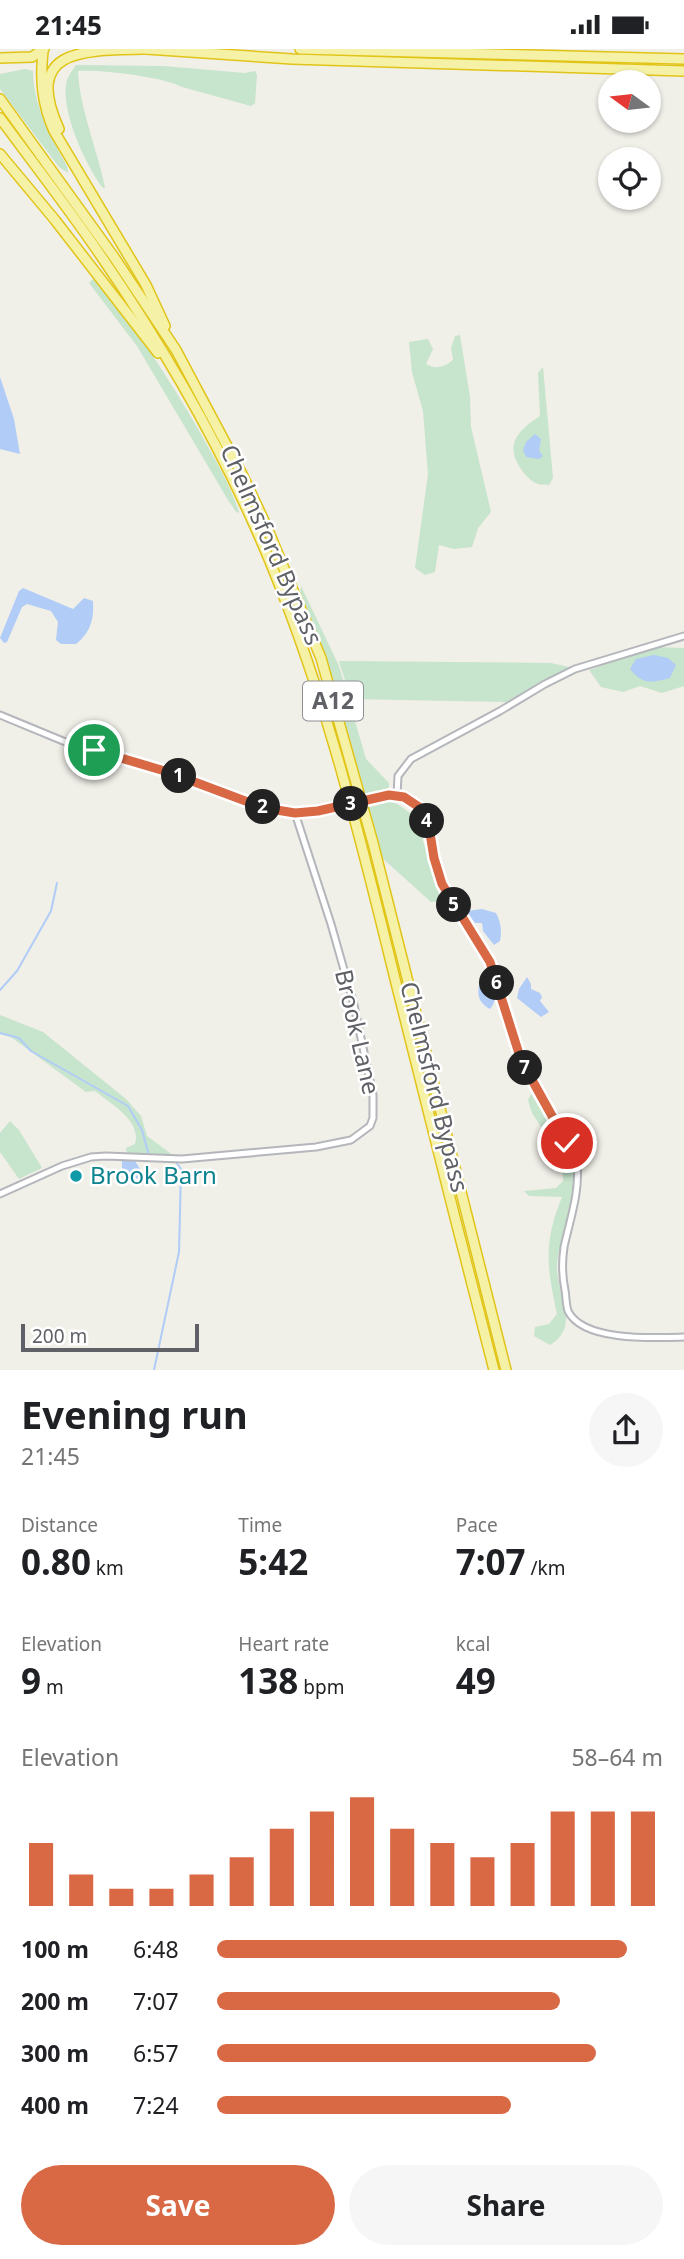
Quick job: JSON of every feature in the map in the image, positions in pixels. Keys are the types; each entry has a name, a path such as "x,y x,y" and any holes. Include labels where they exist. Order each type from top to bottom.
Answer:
{"highway":[{"path":"146,49 292,58 684,71"},
{"name":"A12","path":"76,167 51,107 51,66 64,53 73,51 146,49"},
{"path":"300,49 684,59"},
{"path":"0,58 32,57 44,50"},
{"name":"A12","path":"44,50 40,76 46,113 54,131 146,285 176,350"},
{"name":"Chelmsford Bypass","path":"0,99 114,257 176,350 247,484 321,658 373,843 506,1370"},
{"name":"Chelmsford Bypass","path":"0,118 101,256 174,373 226,465 257,531 309,663 363,849 494,1370"},
{"name":"A12","path":"0,154 174,373"}],"street":[{"path":"397,796 398,776 411,759 545,684 575,669 684,636"},
{"path":"0,715 63,741 168,772 264,808 295,813 335,808 380,796 397,796 411,800 419,807 425,815 442,884 490,962 521,1060 577,1163 579,1180 564,1250 562,1276 568,1310 575,1320 589,1328 618,1335 684,1337"},
{"name":"Brook Lane","path":"0,1194 62,1166 91,1157 182,1159 316,1147 351,1140 370,1126 373,1118 373,1095 354,1005 295,813"}],"green space":[{"path":"76,65 163,66 245,73 255,71 255,103 251,106 147,77 78,71 103,188 89,167 71,125 66,85"},
{"path":"25,69 33,71 40,108 68,173 59,167 0,89 0,74"},
{"path":"94,278 138,334 177,394 222,472 239,512 237,513 228,500 137,346 89,283"},
{"path":"460,335 470,397 471,427 491,512 478,528 472,547 454,549 439,545 435,572 425,575 415,568 428,474 423,411 412,372 409,342 428,339 433,349 426,364 440,367 453,360 451,348 455,336"},
{"path":"543,367 553,478 549,485 538,484 529,478 520,467 513,449 521,431 540,416 538,373"},
{"path":"301,586 339,666 366,759 389,783 389,789 382,793 364,793 327,664 300,594"},
{"path":"655,647 684,648 684,686 662,693 640,686 623,692 601,687 589,670"},
{"path":"339,661 551,663 569,667 556,678 506,702 351,699"},
{"path":"393,801 416,817 441,901 431,902 380,856 367,808"},
{"path":"0,1015 43,1032 126,1099 141,1116 147,1136 174,1156 127,1155 126,1148 135,1144 136,1136 124,1114 95,1091 86,1092 11,1037 0,1034"},
{"path":"531,1094 563,1146 574,1178 572,1203 557,1266 566,1319 559,1337 550,1345 534,1336 535,1327 549,1324 557,1314 549,1269 549,1242 562,1197 529,1196 524,1191 556,1188 563,1181 562,1159 532,1113 528,1100"},
{"path":"10,1121 19,1130 42,1168 19,1179 0,1152 0,1133"}],"water":[{"path":"0,377 14,419 20,454 0,449"},
{"path":"535,434 541,439 539,451 543,456 539,459 526,457 523,450 526,442"},
{"path":"23,588 73,609 84,598 93,601 92,619 85,635 76,644 61,644 56,640 58,622 51,611 27,604 22,607 7,642 4,643 0,638 19,591"},
{"path":"654,655 668,658 676,665 670,678 658,681 643,680 630,669 636,659"},
{"path":"482,909 496,913 499,920 500,941 494,945 483,931 482,923 475,923 466,911"},
{"path":"484,975 495,991 495,1000 490,1009 478,994"},
{"path":"527,977 531,989 540,993 540,1001 549,1012 541,1017 517,998"},
{"path":"122,1161 135,1161 142,1172 139,1179 122,1169"}],"waterway":[{"path":"0,990 17,971 51,911 57,883"},
{"path":"0,1033 19,1038 31,1051 128,1106 142,1130 149,1156"},
{"path":"154,1370 179,1252 181,1169 176,1162"}],"place":[{"name":"Brook Barn","path":"76,1176"}],"route":[{"path":"94,750 168,772 264,808 295,813 335,808 380,796 389,795 411,800 425,815 442,884 490,962 521,1060 567,1143"}]}
